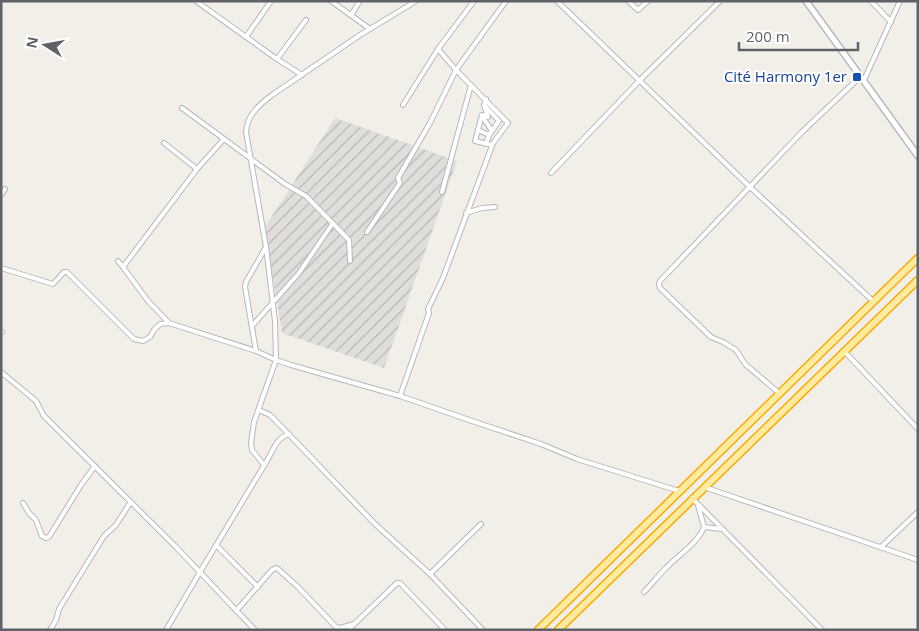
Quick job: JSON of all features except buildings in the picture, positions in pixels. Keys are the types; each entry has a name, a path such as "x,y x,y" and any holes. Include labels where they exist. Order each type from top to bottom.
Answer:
{"highway":[{"path":"538,630 918,258"},
{"path":"558,630 918,280"}],"street":[{"path":"196,1 302,75"},
{"path":"246,37 271,1"},
{"path":"331,1 370,29"},
{"path":"351,15 360,1"},
{"path":"264,465 252,450 251,436 254,422 276,360 275,321 266,247 246,126 252,113 266,99 370,29 416,1"},
{"path":"403,105 438,49 474,1"},
{"path":"558,1 750,187 873,301"},
{"path":"628,1 638,10 648,1"},
{"path":"551,173 640,80 720,1"},
{"path":"806,1 918,156"},
{"path":"871,1 891,22"},
{"path":"779,393 746,364 736,350 711,337 660,288 659,284 802,132 863,78 900,1"},
{"path":"367,232 400,183 398,178 430,123 456,70 504,2"},
{"path":"277,59 306,20"},
{"path":"400,396 429,313 428,309 443,278 492,145 508,123 438,49"},
{"path":"442,192 471,85"},
{"path":"482,115 488,117 484,105 486,99"},
{"path":"484,105 499,121 490,133 486,144"},
{"path":"182,108 285,184 306,196 349,240 350,260"},
{"path":"482,115 476,141 492,145"},
{"path":"482,115 490,133"},
{"path":"478,130 490,133"},
{"path":"123,267 197,168 224,139"},
{"path":"164,143 197,168"},
{"path":"1,195 5,189"},
{"path":"466,213 482,208 495,207"},
{"path":"252,326 299,273 333,224"},
{"path":"256,351 245,287 266,247"},
{"path":"118,261 148,300 169,323"},
{"path":"1,268 53,284 64,272 68,273 134,339 143,341 150,337 160,324 169,323 256,351 276,360 400,396 541,444 576,459 679,491"},
{"path":"844,352 918,429"},
{"path":"1,372 36,401 44,416 230,602 236,611 255,630"},
{"path":"258,410 270,415 375,524 430,574 483,630"},
{"path":"166,630 276,443 280,438 289,434"},
{"path":"23,503 36,520 42,536 44,538 49,537 95,466"},
{"path":"704,487 918,560"},
{"path":"692,498 822,630"},
{"path":"50,630 56,620 59,609 104,536 116,525 130,503"},
{"path":"644,592 698,537 704,528 698,505"},
{"path":"881,547 918,512"},
{"path":"430,574 481,524"},
{"path":"704,528 722,529"},
{"path":"216,545 258,587"},
{"path":"236,611 274,569 278,569 336,626 340,628 354,624"},
{"path":"348,630 397,583 400,583 446,630"}],"shaded area":[{"path":"335,118 457,161 384,368 282,333 265,227"}],"place":[{"name":"Cité Harmony 1er","path":"857,77"}]}
